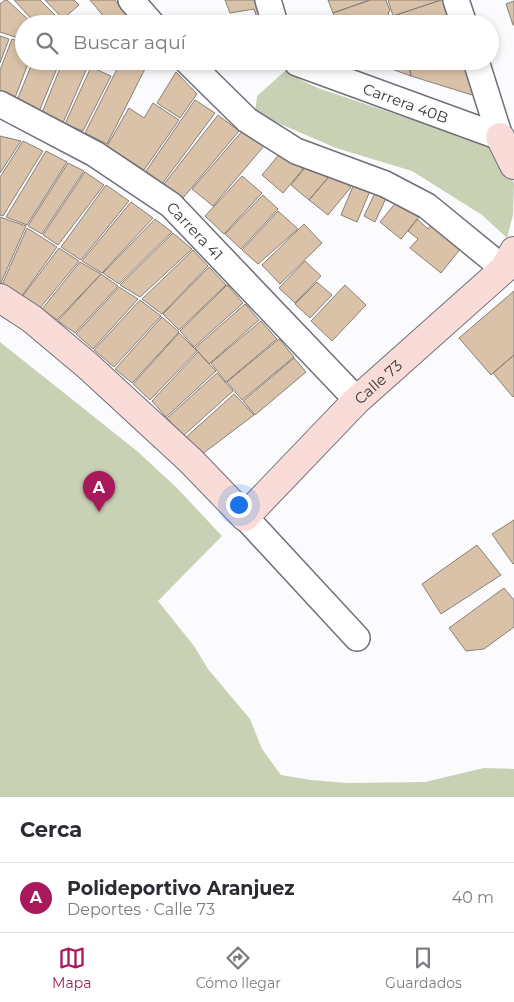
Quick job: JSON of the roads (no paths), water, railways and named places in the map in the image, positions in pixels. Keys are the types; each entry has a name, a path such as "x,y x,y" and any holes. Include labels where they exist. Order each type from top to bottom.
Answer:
{"street":[{"path":"131,0 144,15"},
{"path":"268,0 272,15"},
{"path":"456,0 461,15"},
{"path":"196,70 247,120 296,151 385,184 427,206 509,260"},
{"name":"Carrera 40B","path":"319,70 507,140"},
{"path":"480,70 507,140 514,165"},
{"name":"Carrera 41","path":"0,104 95,154 171,205 358,400"},
{"name":"Calle 73","path":"245,517 358,400 509,260"},
{"path":"0,298 32,319 95,372 191,461 357,638"}],"place":[{"name":"Polideportivo Aranjuez","path":"99,512"}]}
